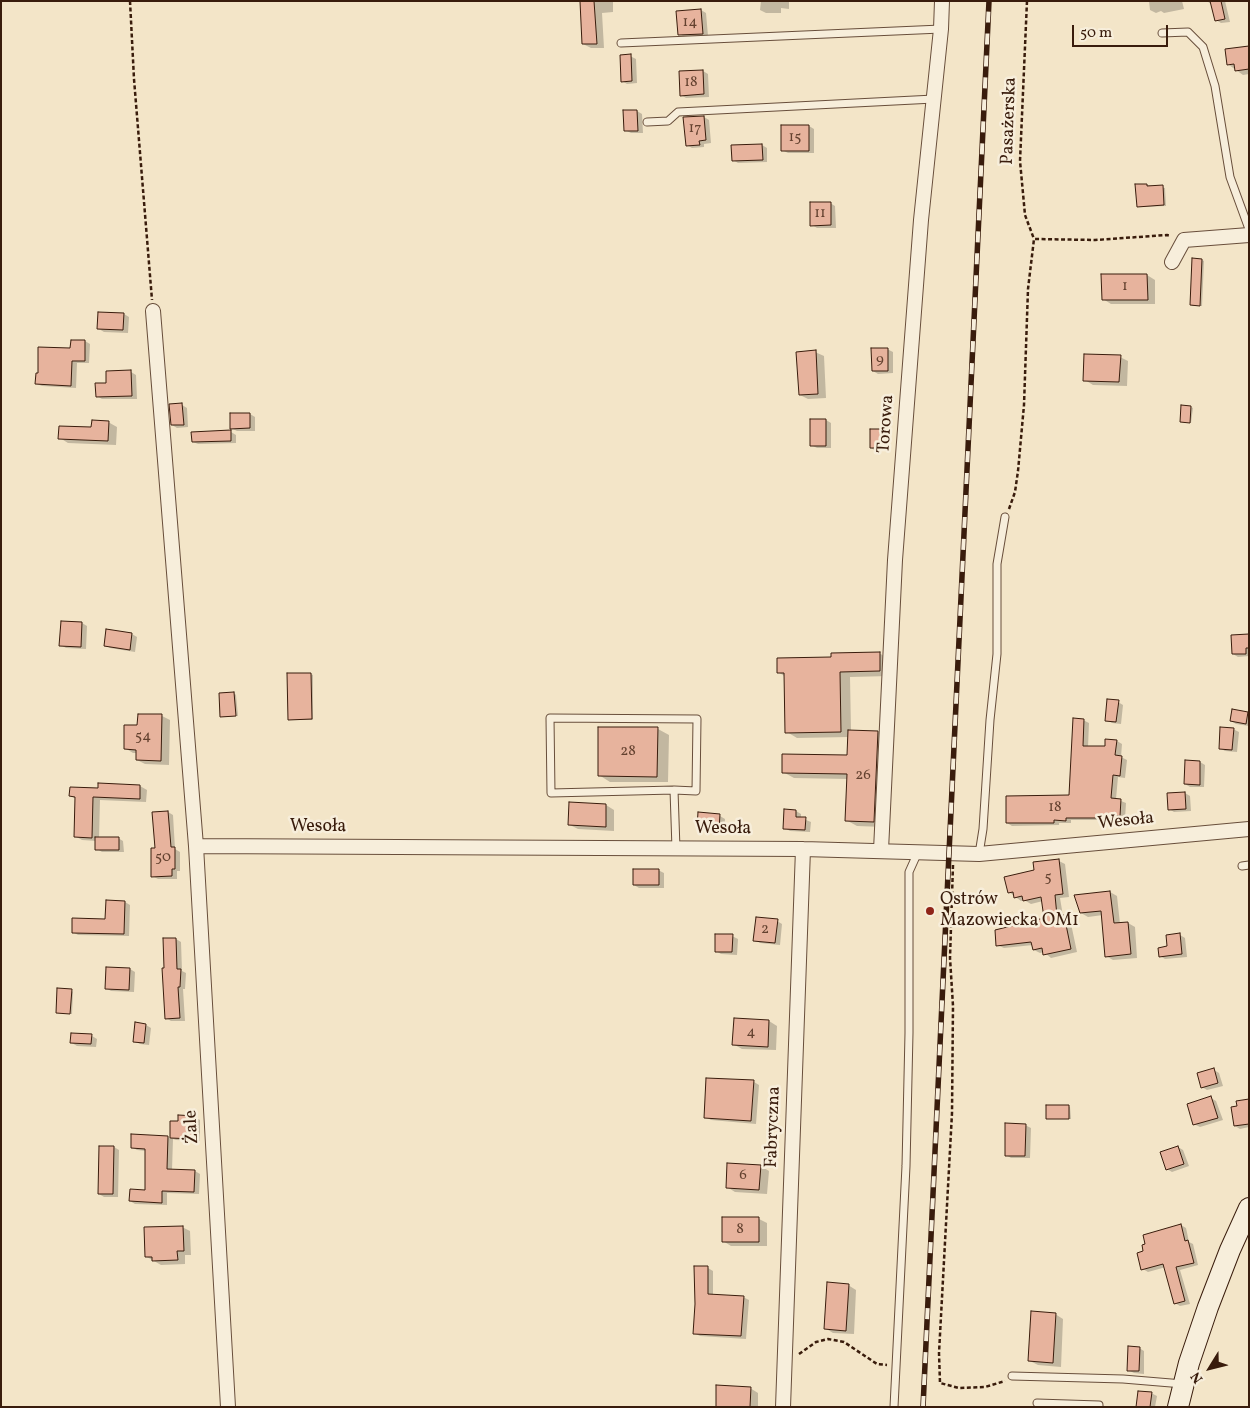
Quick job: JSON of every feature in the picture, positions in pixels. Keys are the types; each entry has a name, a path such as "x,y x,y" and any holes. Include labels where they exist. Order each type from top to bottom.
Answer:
{"main road":[{"path":"1178,1407 1183,1384 1208,1307 1249,1208"}],"street":[{"name":"Torowa","path":"881,850 895,560 921,220 941,29 942,1"},
{"path":"1172,262 1184,240 1249,235"},
{"name":"Żale","path":"153,311 196,846 228,1407"},
{"name":"Wesoła","path":"196,846 881,850 979,854 1249,829"},
{"name":"Fabryczna","path":"783,1407 803,850"}],"lane":[{"path":"621,43 941,29"},
{"path":"1162,33 1188,32 1203,47 1215,86 1230,177 1249,229"},
{"path":"647,122 668,122 678,112 934,99"},
{"path":"979,854 984,821 990,720 997,654 997,564 1006,517"},
{"path":"550,718 697,719 696,791 674,790 551,794 550,718"},
{"path":"674,790 676,849"},
{"path":"894,1407 906,1166 909,1023 909,872 918,852"},
{"path":"1012,1376 1124,1379 1183,1384"},
{"path":"1037,1403 1099,1405 1099,1407"}],"path":[{"path":"130,1 134,79 153,311"},
{"name":"Pasażerska","path":"1027,1 1020,160 1025,215 1034,239"},
{"path":"1006,517 1015,492 1018,471 1024,405 1028,288 1034,239 1095,240 1168,235 1184,240"},
{"path":"953,854 950,958 953,1006 952,1113 939,1353 940,1383 958,1388 985,1387 1003,1383 1012,1376"},
{"path":"785,1360 801,1353 816,1342 828,1339 844,1342 877,1364 896,1366"}],"building":[{"path":"580,1 594,1 597,44 582,44"},
{"path":"1210,1 1221,1 1225,19 1215,21"},
{"path":"701,9 703,34 678,35 676,11"},
{"path":"1249,46 1249,69 1235,71 1234,64 1227,65 1225,49"},
{"path":"631,54 632,81 621,82 620,55"},
{"path":"703,70 704,94 680,96 679,71"},
{"path":"623,110 637,110 638,131 624,131"},
{"path":"704,116 706,140 699,141 700,145 686,146 683,117"},
{"path":"781,125 809,125 809,151 781,151"},
{"path":"762,144 763,160 732,161 731,145"},
{"path":"1135,184 1147,184 1147,186 1163,185 1164,205 1137,207"},
{"path":"810,202 831,202 831,225 810,226"},
{"path":"1192,258 1202,259 1200,306 1190,305"},
{"path":"1101,274 1147,274 1148,300 1102,300"},
{"path":"98,312 124,313 123,330 97,329"},
{"path":"71,340 85,340 85,361 72,361 71,386 35,384 36,373 38,373 38,347 70,348"},
{"path":"871,348 888,348 888,371 872,371"},
{"path":"816,350 818,394 799,395 796,352"},
{"path":"1084,354 1121,355 1119,382 1083,381"},
{"path":"131,370 132,396 96,397 95,383 106,383 106,371"},
{"path":"182,403 184,425 171,425 169,404"},
{"path":"1181,405 1191,406 1190,423 1180,422"},
{"path":"230,413 250,413 250,428 230,429"},
{"path":"810,419 826,419 826,446 810,446"},
{"path":"92,420 109,421 108,441 58,439 59,426 91,427"},
{"path":"870,429 885,429 885,448 870,448"},
{"path":"231,430 231,441 192,442 191,432"},
{"path":"61,621 82,622 81,647 59,646"},
{"path":"106,629 132,633 130,650 104,646"},
{"path":"1249,634 1249,648 1246,648 1246,654 1232,654 1231,635"},
{"path":"880,652 880,671 840,672 841,732 785,733 784,673 777,673 777,658 831,657 831,653"},
{"path":"287,673 311,673 312,719 288,720"},
{"path":"234,692 236,716 220,717 219,693"},
{"path":"1107,699 1119,700 1116,722 1105,721"},
{"path":"1232,709 1248,712 1246,724 1230,721"},
{"path":"138,714 162,714 161,761 136,760 136,750 124,749 124,725 137,725"},
{"path":"1073,718 1084,719 1083,746 1105,746 1105,739 1117,740 1115,755 1122,756 1120,776 1113,775 1111,798 1121,799 1120,816 1102,815 1102,818 1066,818 1066,821 1054,820 1054,823 1006,823 1006,796 1069,795"},
{"path":"598,727 658,727 657,777 598,776"},
{"path":"1220,727 1234,728 1232,750 1219,749"},
{"path":"848,730 878,731 874,822 845,821 847,774 782,773 782,754 847,755"},
{"path":"1185,760 1200,761 1200,785 1184,784"},
{"path":"98,783 140,785 140,799 93,797 92,838 74,837 75,797 69,796 70,787 98,788"},
{"path":"1185,792 1186,809 1168,810 1167,793"},
{"path":"569,802 606,804 606,827 568,825"},
{"path":"784,809 796,810 796,817 806,817 805,830 783,829"},
{"path":"168,811 171,847 175,847 175,869 172,869 172,876 151,877 151,848 155,848 152,812"},
{"path":"698,812 720,814 719,830 697,828"},
{"path":"95,837 119,837 119,850 95,850"},
{"path":"1059,859 1063,894 1055,895 1057,916 1064,915 1071,949 1043,955 1042,948 1033,950 1031,942 996,946 995,930 1044,918 1041,897 1023,901 1022,896 1014,898 1013,892 1008,893 1004,877 1034,870 1033,862"},
{"path":"633,869 659,869 659,885 633,885"},
{"path":"1110,891 1114,923 1128,922 1131,954 1105,957 1101,911 1080,913 1074,895"},
{"path":"106,900 125,901 124,934 72,933 72,918 105,919"},
{"path":"756,917 778,919 775,943 753,941"},
{"path":"1180,933 1182,954 1159,957 1158,948 1167,946 1166,935"},
{"path":"715,934 733,934 732,952 715,952"},
{"path":"163,938 176,938 177,969 181,969 180,987 178,987 180,1018 165,1019 162,968 164,968"},
{"path":"106,967 130,968 129,990 105,989"},
{"path":"57,988 72,989 70,1014 56,1013"},
{"path":"734,1018 769,1020 768,1047 732,1045"},
{"path":"135,1022 146,1024 144,1043 133,1042"},
{"path":"71,1033 92,1034 91,1044 70,1043"},
{"path":"1214,1068 1218,1083 1201,1088 1197,1073"},
{"path":"706,1078 754,1080 751,1121 704,1118"},
{"path":"1211,1096 1218,1118 1193,1125 1187,1104"},
{"path":"1249,1099 1249,1124 1234,1126 1231,1107 1237,1106 1236,1101"},
{"path":"1046,1105 1069,1105 1069,1119 1046,1119"},
{"path":"178,1115 196,1116 195,1139 170,1138 170,1121 178,1121"},
{"path":"1005,1123 1026,1124 1025,1156 1005,1156"},
{"path":"131,1134 168,1136 167,1169 195,1170 194,1192 162,1191 162,1203 129,1201 130,1189 145,1190 145,1149 131,1148"},
{"path":"99,1146 114,1146 113,1194 98,1194"},
{"path":"1178,1146 1184,1164 1166,1170 1160,1152"},
{"path":"727,1163 761,1165 759,1190 726,1188"},
{"path":"722,1217 759,1217 759,1242 722,1242"},
{"path":"1181,1224 1185,1241 1188,1240 1194,1263 1176,1267 1185,1301 1174,1304 1163,1264 1141,1270 1137,1253 1143,1251 1142,1245 1145,1244 1143,1235"},
{"path":"183,1226 184,1251 177,1251 178,1260 152,1261 152,1257 145,1257 144,1227"},
{"path":"694,1266 708,1266 708,1294 744,1296 741,1336 693,1334 695,1304"},
{"path":"827,1282 849,1284 846,1331 824,1329"},
{"path":"1031,1311 1056,1313 1053,1363 1028,1361"},
{"path":"1128,1346 1140,1347 1139,1371 1127,1371"},
{"path":"716,1385 751,1387 750,1407 716,1407"},
{"path":"1138,1391 1152,1392 1150,1407 1136,1407"}],"railway":[{"path":"923,1407 989,1"}],"place":[{"name":"Ostrów Mazowiecka OM1","path":"930,911"}]}
